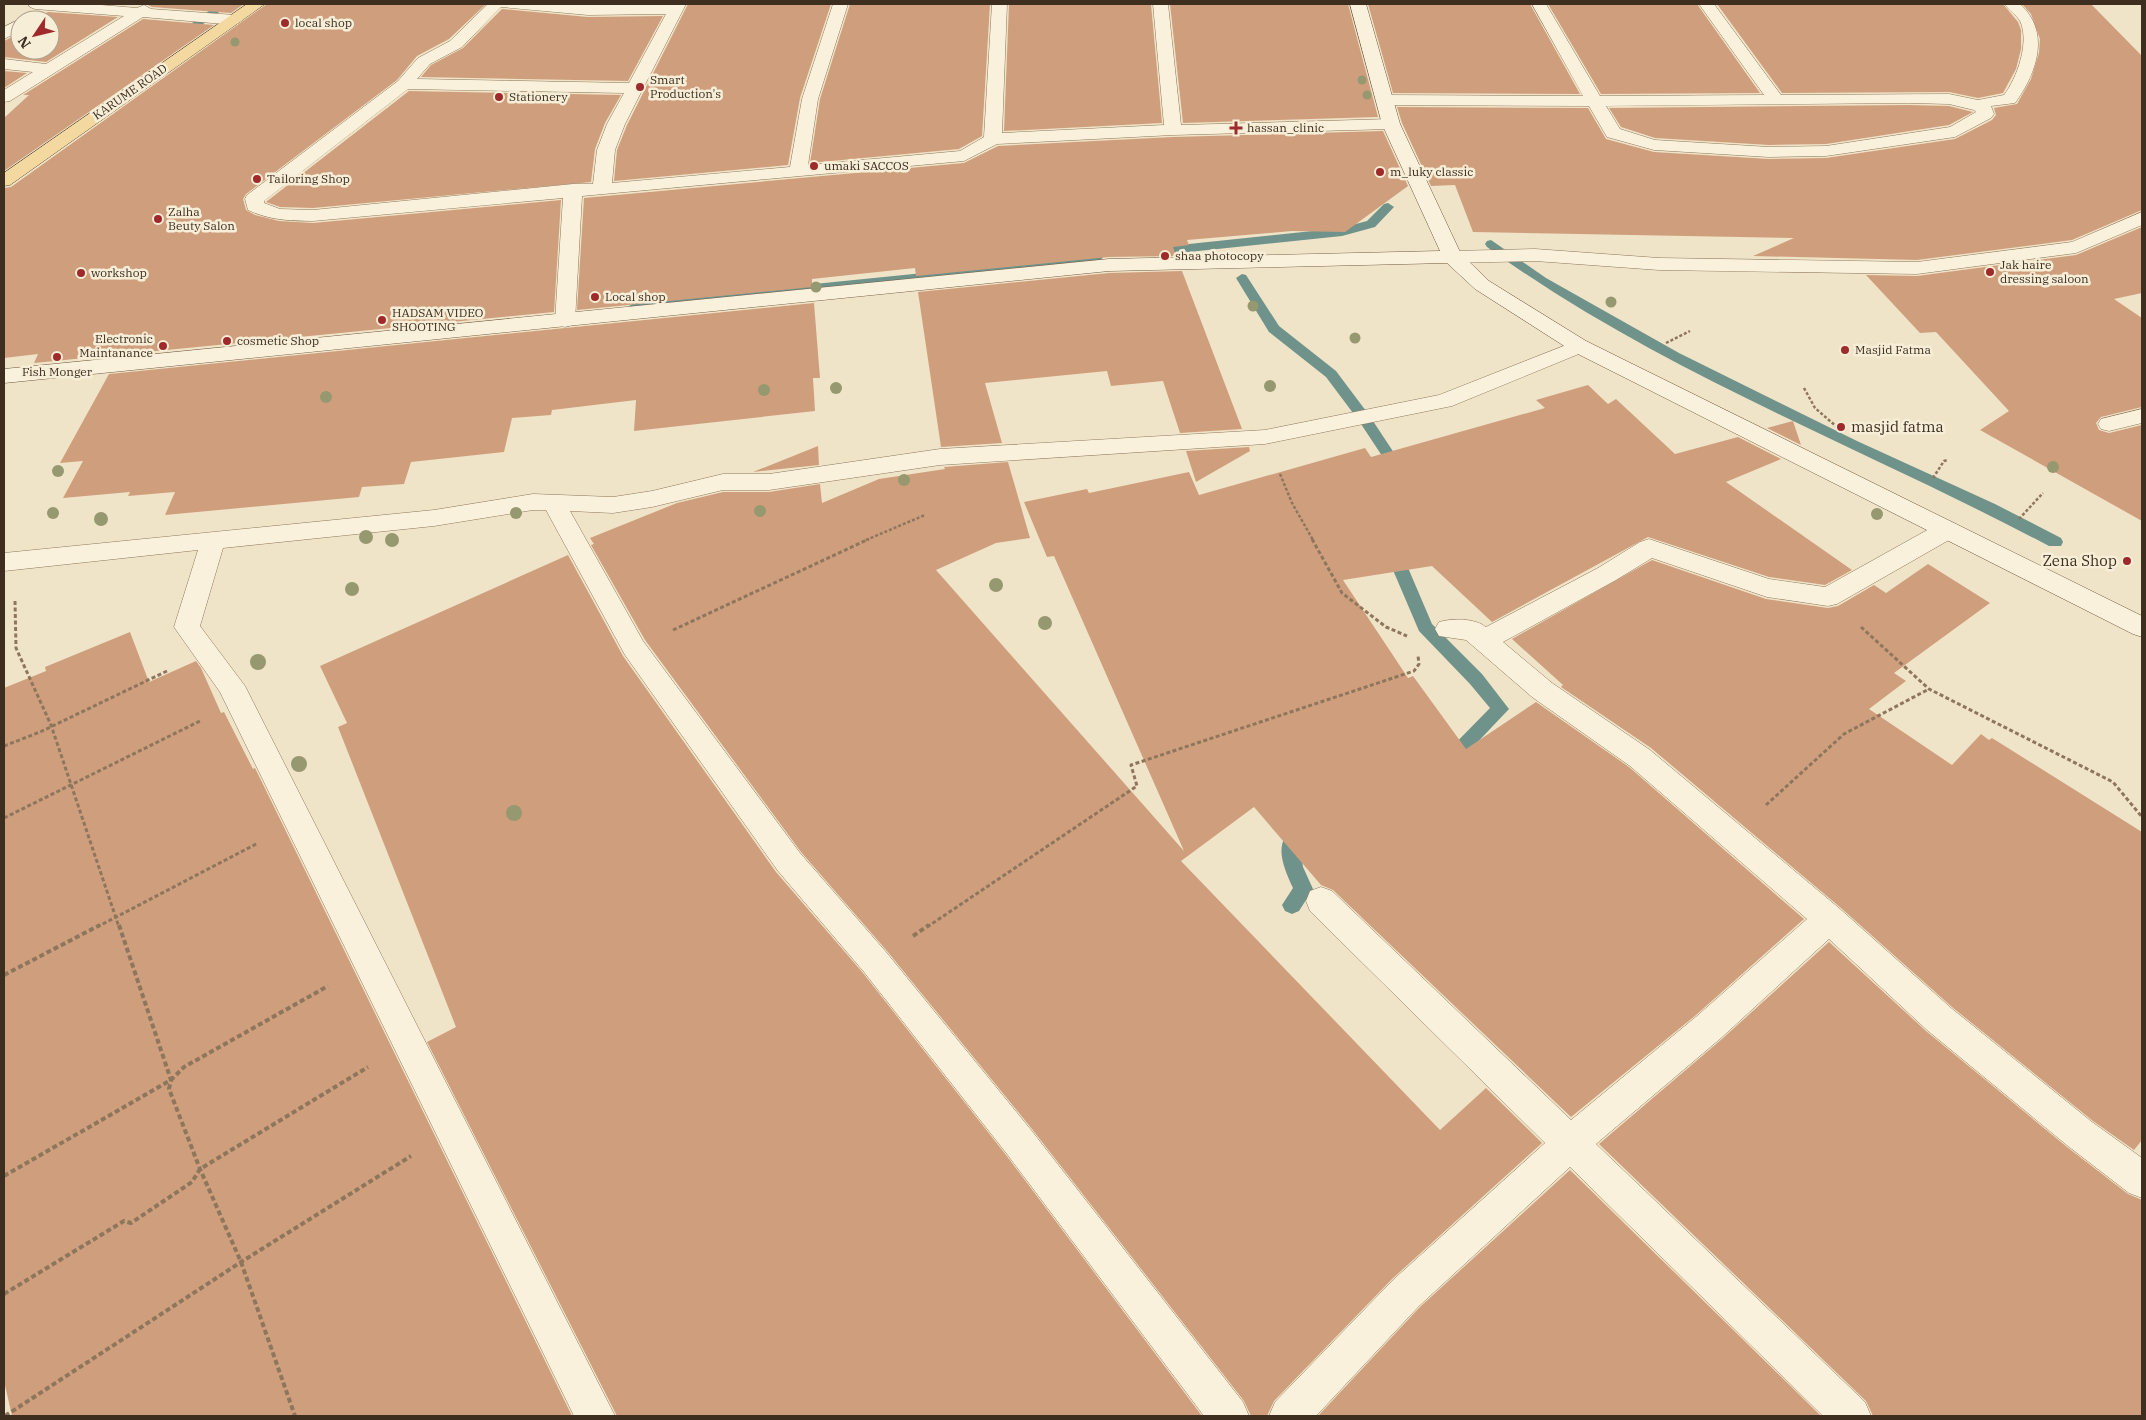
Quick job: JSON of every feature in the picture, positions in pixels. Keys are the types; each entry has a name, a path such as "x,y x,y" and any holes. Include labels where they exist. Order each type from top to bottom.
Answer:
{"main road":[{"name":"KARUME ROAD","path":"6,177 257,4"}],"street":[{"path":"35,4 55,4 138,14 234,20"},
{"path":"4,97 153,4"},
{"path":"496,4 456,44 424,61 404,84 254,199 255,206 262,210 294,215 374,210 573,190 964,156 993,139 1173,130 1391,124"},
{"path":"506,4 588,10 677,6"},
{"path":"798,171 810,99 840,4"},
{"path":"993,139 999,4"},
{"path":"1160,4 1173,130"},
{"path":"1358,4 1391,124 1452,257 1482,285 1579,346 2142,626"},
{"path":"1539,4 1613,133 1654,145 1769,152 1826,151 1955,132 1985,114 1981,106"},
{"path":"1706,4 1776,100"},
{"path":"1981,106 1986,102 2009,99 2014,94 2029,61 2028,22 2012,4"},
{"path":"602,188 606,150 634,88 677,6"},
{"path":"4,64 49,69"},
{"path":"404,84 634,88"},
{"path":"1384,100 1949,99 1981,106"},
{"path":"565,321 573,190"},
{"path":"4,376 1109,265 1535,255 1658,264 1916,268 2076,247 2142,218"},
{"path":"11,561 434,518 533,502 613,505 652,499 722,482 769,482 820,473 875,468 940,457 1265,437 1444,401 1579,346"},
{"path":"2109,424 2142,416"},
{"path":"553,502 634,648 789,862 875,962 1018,1142 1229,1416"},
{"path":"1484,640 1607,574 1649,548 1767,588 1828,597 1947,530"},
{"path":"213,540 187,627 231,686 240,703 595,1416"},
{"path":"1448,629 1473,631 1542,690 1640,758 1829,919 1939,1019 2080,1134 2142,1180"},
{"path":"1321,901 1851,1416"},
{"path":"1288,1416 1406,1293 1571,1143 1709,1027 1829,919"}],"path":[{"path":"1665,344 1690,331"},
{"path":"1804,388 1815,408 1839,429"},
{"path":"1265,437 1292,503 1342,593 1386,628 1416,639"},
{"path":"1933,477 1944,461 1948,460"},
{"path":"2019,518 2043,493"},
{"path":"634,648 826,557 925,515"},
{"path":"11,561 16,648 51,725 70,786 171,1080 169,1089 200,1169 241,1262 295,1416"},
{"path":"1828,597 1929,689 2113,782 2142,817"},
{"path":"1406,636 1410,643"},
{"path":"875,962 1137,786 1131,765 1414,671 1419,664 1414,650"},
{"path":"4,746 206,653"},
{"path":"1732,836 1844,734 1929,689"},
{"path":"4,818 57,794 150,744 240,703"},
{"path":"4,975 300,822"},
{"path":"4,1176 171,1080 184,1067 369,963"},
{"path":"4,1294 124,1221 131,1223 192,1182 200,1169 409,1042"},
{"path":"5,1416 241,1262 453,1130"}],"building":[{"path":"146,4 244,4 231,13 152,7"},
{"path":"267,4 486,4 449,39 417,56 397,80 246,194 243,199 246,210 255,215 279,221 313,223 561,200 554,312 34,363 38,354 4,358 4,188 11,187"},
{"path":"688,4 831,4 800,98 788,165 614,181 617,150 627,125"},
{"path":"850,4 990,4 982,136 959,149 810,163 820,99"},
{"path":"1009,4 1151,4 1162,123 1004,131"},
{"path":"1170,4 1348,4 1378,117 1183,123"},
{"path":"1368,4 1530,4 1580,94 1393,93"},
{"path":"1548,4 1697,4 1760,93 1601,94"},
{"path":"1717,4 2003,4 2018,22 2021,30 2021,49 2016,69 2003,93 1978,98 1949,92 1782,93"},
{"path":"2022,4 2091,4 2142,56 2142,210 2072,240 1917,260 1753,256 1794,238 1473,232 1455,185 1431,186 1402,123 1397,107 1588,108 1606,139 1654,152 1769,159 1826,158 1955,139 1992,120 1996,115 1994,108 2017,104 2031,79 2039,53 2040,39 2031,14"},
{"path":"502,9 588,17 663,16 628,81 421,77 431,65 463,48"},
{"path":"60,13 118,17 60,53"},
{"path":"143,19 214,25 4,171 4,118 29,95 23,95"},
{"path":"10,38 10,58 4,57 4,41"},
{"path":"29,60 49,60 46,62"},
{"path":"4,71 27,73 4,88"},
{"path":"409,91 621,95 605,123 595,149 591,182 313,208 280,207 266,202"},
{"path":"1949,106 1973,112 1949,125 1826,144 1769,145 1655,138 1621,127 1609,108"},
{"path":"1383,131 1408,186 1345,232 1292,231 1187,240 1189,245 1173,247 1176,256 1109,257 916,276 915,268 812,279 812,287 577,310 584,198 964,163 998,146 1173,137"},
{"path":"2142,227 2142,293 2114,299 2142,318 2142,407 2101,417 2096,423 2099,430 2109,433 2142,425 2142,521 1980,430 2009,411 1936,332 1920,333 1866,275 1917,276 2076,255"},
{"path":"1182,271 1242,429 1180,433 1163,381 1111,386 1107,371 985,383 1002,443 941,447 918,292 1109,273"},
{"path":"814,303 820,378 813,378 815,411 634,431 636,400 552,410 551,415 512,418 504,452 411,462 404,484 362,487 359,497 165,515 175,492 128,496 130,492 63,498 83,461 60,463 109,374"},
{"path":"1588,385 1608,404 1616,399 1675,454 1738,437 1781,459 1726,482 1852,570 1825,585 1769,577 1648,537 1492,622 1432,566 1343,580 1408,678 1413,676 1466,749 1536,702 1629,767 1804,919 1696,1015 1571,1117 1333,890 1321,885 1254,807 1181,861 1440,1130 1486,1088 1542,1143 1392,1279 1274,1401 1267,1416 1251,1416 1244,1401 1032,1129 887,951 801,852 645,640 591,545 594,544 590,538 677,503 723,492 769,492 820,484 822,503 879,479 945,469 944,467 1008,462 1030,538 996,543 936,570 1184,851 1054,556 1047,557 1024,502 1087,489 1089,493 1189,472 1199,495 1365,448 1371,457 1545,408 1536,400"},
{"path":"1793,421 1801,445 1767,428"},
{"path":"818,446 819,465 753,472"},
{"path":"1249,447 1250,451 1196,482 1186,451"},
{"path":"568,555 623,656 776,872 863,973 1006,1155 1202,1416 617,1416 427,1042 456,1027 338,727 347,723 320,666"},
{"path":"1652,560 1766,599 1828,608 1838,606 1874,585 1886,593 1928,564 1990,603 1894,673 1906,681 1869,709 1952,765 1981,734 1989,740 1992,738 2142,832 2142,1140 2134,1150 2093,1121 1952,1007 1841,908 1651,748 1561,687 1563,685 1512,639"},
{"path":"130,632 149,682 196,661 201,668 221,713 224,712 253,769 255,768 572,1416 12,1416 4,1381 4,688 46,671 45,667"},
{"path":"1829,942 1926,1031 2067,1147 2128,1194 2142,1200 2142,1416 1873,1416 1866,1401 1599,1144 1722,1039"},
{"path":"1570,1170 1821,1416 1318,1416 1420,1307"}],"waterway":[{"path":"179,37 225,4"},
{"path":"1151,252 1342,232 1371,224 1388,207"},
{"path":"1491,244 1542,281 1674,356 1852,444 1990,508 2055,542"},
{"path":"635,306 1042,265 1097,257"},
{"path":"1242,278 1274,329 1331,374 1364,418 1399,471"},
{"path":"1392,549 1425,627 1476,679 1500,709 1447,763"},
{"path":"1292,905 1303,889 1293,867 1290,844 1303,832"}],"place":[{"name":"local shop","path":"285,23"},
{"name":"Smart Production's","path":"640,87"},
{"name":"Stationery","path":"499,97"},
{"name":"hassan_clinic","path":"1236,128"},
{"name":"umaki SACCOS","path":"814,166"},
{"name":"m_luky classic","path":"1380,172"},
{"name":"Tailoring Shop","path":"257,179"},
{"name":"Zalha Beuty Salon","path":"158,219"},
{"name":"shaa photocopy","path":"1165,256"},
{"name":"Jak haire dressing saloon","path":"1990,272"},
{"name":"workshop","path":"81,273"},
{"name":"Local shop","path":"595,297"},
{"name":"HADSAM VIDEO SHOOTING","path":"382,320"},
{"name":"cosmetic Shop","path":"227,341"},
{"name":"Electronic Maintanance","path":"163,346"},
{"name":"Masjid Fatma","path":"1845,350"},
{"name":"Fish Monger","path":"57,357"},
{"name":"masjid fatma","path":"1841,427"},
{"name":"Zena Shop","path":"2127,561"}]}
